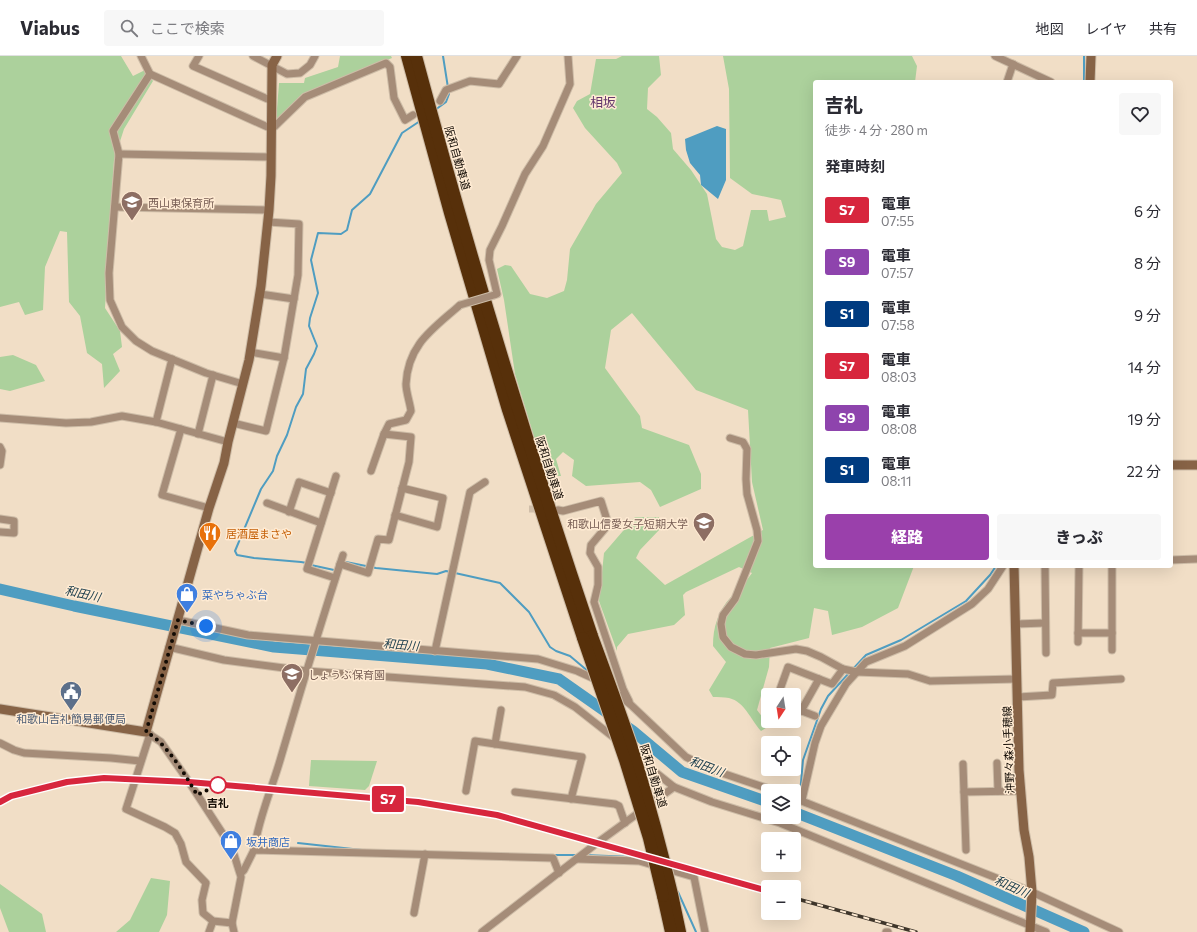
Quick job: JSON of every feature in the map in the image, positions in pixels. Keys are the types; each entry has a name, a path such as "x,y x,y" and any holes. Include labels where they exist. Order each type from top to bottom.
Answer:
{"highway":[{"name":"阪和自動車道","path":"407,56 452,221 508,410 588,637"},
{"name":"阪和自動車道","path":"416,56 485,302 546,497 649,838 680,932"},
{"name":"阪和自動車道","path":"667,895 671,932"}],"street":[{"path":"141,56 150,74 272,129"},
{"path":"199,56 193,66 272,101"},
{"path":"253,56 287,74 300,73 310,65 315,56"},
{"path":"232,923 213,921 203,913 202,900 206,882 186,862 181,844 175,833 126,809 148,733 169,648 209,508 224,462 250,352 260,294 270,210 272,65 276,56"},
{"path":"440,101 446,90 470,81 499,84 517,56"},
{"path":"371,471 389,424 406,420 411,411 406,385 411,358 421,340 460,305 497,294 489,260 490,250 525,174 543,146 570,84 568,56"},
{"path":"995,56 1047,80"},
{"path":"1090,80 1091,56"},
{"path":"272,129 305,97 386,63 390,68 394,98 405,120 413,115"},
{"path":"1008,80 1013,64"},
{"path":"150,74 113,131 119,154 109,274 110,300 122,327 136,341 152,351 213,375 243,384"},
{"path":"119,154 271,157"},
{"path":"115,207 270,210"},
{"path":"233,423 266,431 284,358 298,275 299,224 268,222"},
{"path":"260,294 294,299"},
{"path":"250,352 284,358"},
{"path":"156,422 172,359"},
{"path":"198,434 213,375"},
{"path":"0,418 66,423 91,422 122,416 156,422 228,442"},
{"path":"181,429 162,495 209,508"},
{"path":"340,564 368,573 378,539 389,540 409,462 410,437 384,434"},
{"path":"730,438 743,442 747,449 747,494 758,530 758,541 735,599 723,615 721,624 723,637 731,647 745,654 756,655 796,649 807,651 843,669 857,672 908,674 930,681 1018,679"},
{"path":"0,447 2,451 0,465"},
{"path":"1173,464 1197,465"},
{"path":"335,578 307,569 336,476"},
{"path":"289,512 299,482 331,493"},
{"path":"434,650 470,492 485,482"},
{"path":"395,515 437,527 443,498 402,488"},
{"path":"558,510 563,511 601,501 607,520 607,526 591,545 590,553 598,567 598,586 594,602 623,689 631,705"},
{"path":"267,503 321,523"},
{"path":"0,519 14,521 14,533 0,532"},
{"path":"240,873 244,870 254,850 257,830 343,555"},
{"path":"1173,560 1197,559"},
{"path":"1002,568 988,589 972,604 905,646 866,662 846,684 821,726 815,743 802,800 1032,894 1118,932"},
{"name":"沖野々森小手穂線","path":"1014,568 1018,679 1019,770 1024,830 1030,857 1032,894 1030,927"},
{"path":"1045,568 1046,653"},
{"path":"1078,642 1079,568"},
{"path":"1112,568 1112,650"},
{"path":"177,621 248,635 315,642 538,659 577,671 607,685 686,756 710,769 761,786"},
{"path":"1016,624 1045,623"},
{"path":"1078,633 1112,633"},
{"path":"169,648 224,660 307,670 525,687 554,695 575,707 593,720 674,787 712,802 780,823 1030,927 1046,932"},
{"path":"780,688 788,667 832,684 843,669"},
{"path":"815,716 801,710 819,679"},
{"path":"1018,697 1052,695 1053,683 1121,679"},
{"path":"0,709 148,733 161,742 232,848 241,877 232,923 234,932"},
{"path":"495,744 501,710"},
{"path":"466,791 475,741 582,757 571,799"},
{"path":"0,743 24,753 140,761"},
{"path":"997,763 998,791"},
{"path":"963,764 966,850"},
{"path":"482,932 674,787"},
{"path":"964,792 1021,791"},
{"path":"515,792 615,804 619,806 625,823"},
{"path":"254,850 553,858 559,873"},
{"path":"414,913 425,854"},
{"path":"577,859 639,861 694,877 705,932"},
{"path":"209,932 213,921"}],"green space":[{"path":"0,56 121,56 133,76 145,70 153,81 124,129 114,160 105,308 120,331 122,347 113,354 120,371 104,388 102,364 87,353 80,316 69,302 67,232 60,231 45,267 43,310 25,315 19,302 0,307"},
{"path":"340,56 391,56 392,58 302,94 276,121 279,83 304,83 305,78 338,67"},
{"path":"622,56 659,56 661,75 648,88 647,109 657,117 671,133 673,149 691,170 707,194 716,239 722,247 735,250 743,246 751,210 767,210 769,221 786,217 781,200 752,194 730,178 729,89 723,56 912,56 917,66 915,80 813,80 813,568 913,568 898,608 862,627 832,635 828,611 814,608 809,638 770,648 769,667 763,688 761,688 761,696 757,710 761,715 761,728 766,728 761,731 739,703 729,698 713,697 709,690 726,662 713,646 717,620 726,602 752,573 739,567 686,592 683,595 685,615 674,625 628,634 617,647 617,651 599,601 604,553 635,517 659,517 660,529 640,550 636,558 665,585 763,530 752,482 748,410 696,390 632,313 611,330 605,368 640,416 642,428 689,445 701,474 701,489 660,507 651,490 640,482 586,486 572,476 574,460 563,452 556,459 561,476 546,476 515,374 504,300 497,269 505,265 511,266 530,294 547,298 564,291 567,280 570,249 596,204 622,173 617,163 585,128 573,108 577,101 590,94 596,59 616,59"},
{"path":"13,355 36,365 45,381 10,391 0,389 0,357"},
{"path":"311,760 377,761 369,786 365,790 309,786"},
{"path":"151,878 170,881 167,915 159,932 116,932 130,920"},
{"path":"0,884 42,914 46,932 9,932 0,908"}],"water":[{"path":"717,126 726,129 726,180 718,199 701,185 700,175 690,163 686,150 685,139"}],"waterway":[{"path":"435,110 446,102 449,94 443,56"},
{"path":"1084,56 1084,80"},
{"path":"307,563 254,558 237,555 235,551 261,489 273,471 277,456 287,435 296,407 303,394 306,369 317,346 309,326 318,293 311,260 318,233 341,234 347,230 352,210 370,194 402,133 420,121"},
{"path":"344,563 346,562 376,568 437,574 446,571 500,583 529,612 550,647 570,656 589,672"},
{"path":"311,565 336,570"},
{"path":"853,669 866,655 901,640 966,601 995,568"},
{"name":"和田川","path":"0,589 74,606 274,647 487,664 559,679 633,731 682,772 761,800"},
{"path":"801,784 803,760 821,709 828,696 850,672"},
{"name":"和田川","path":"801,815 957,876 1084,932"},
{"path":"298,843 362,850"},
{"path":"552,855 578,855"},
{"path":"584,855 634,857"},
{"path":"640,858 650,859"},
{"path":"678,892 696,932"}],"tunnel":[{"path":"529,509 542,509"}],"railway":[{"path":"0,802 11,796 67,782 104,778 189,782 418,801 497,815 761,889"},
{"path":"801,900 916,932"}],"train":[{"name":"S7","path":"0,802 11,796 67,782 104,778 189,782 418,802 497,815 761,889"}],"place":[{"name":"西山東保育所","path":"132,222"},
{"name":"和歌山信愛女子短期大学","path":"704,542"},
{"name":"居酒屋まさや","path":"210,552"},
{"name":"菜やちゃぶ台","path":"187,614"},
{"name":"しょうぶ保育園","path":"292,694"},
{"name":"和歌山吉礼簡易郵便局","path":"71,712"},
{"name":"吉礼","path":"218,785"},
{"name":"坂井商店","path":"231,860"}],"district":[{"name":"相坂","path":"603,102"}],"route":[{"path":"206,626 178,620 146,732 161,742 197,795 218,785"}]}
